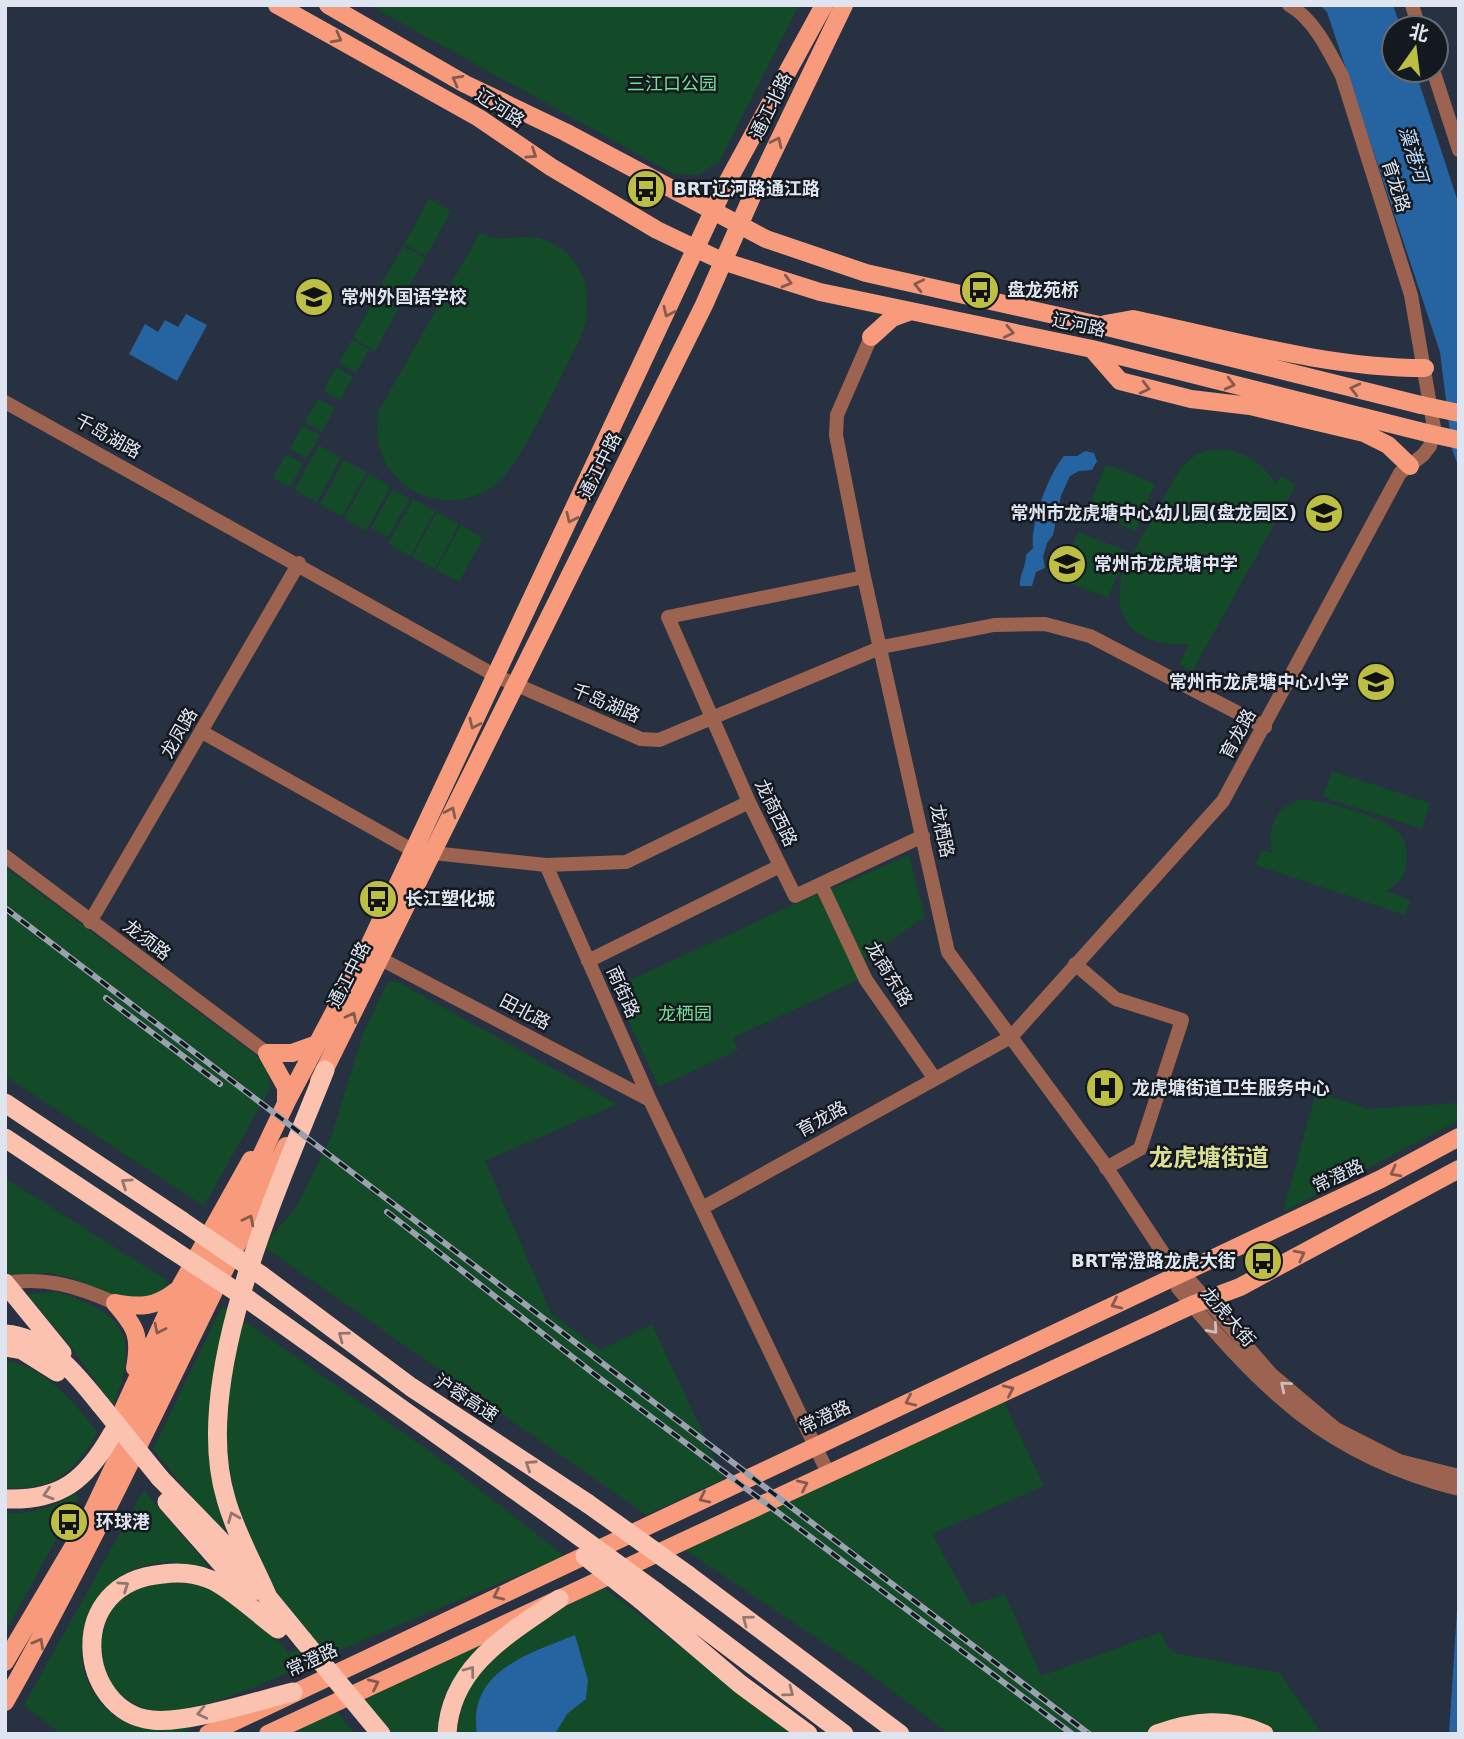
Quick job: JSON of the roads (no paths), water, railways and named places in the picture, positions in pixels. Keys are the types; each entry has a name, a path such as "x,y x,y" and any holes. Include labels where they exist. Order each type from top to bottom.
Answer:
{"highway":[{"path":"271,1602 225,1498 219,1461 219,1386 251,1258 325,1070"},
{"name":"沪蓉高速","path":"5,1103 261,1275 411,1387 587,1503 900,1734"},
{"path":"5,1138 343,1364 648,1596 844,1734"},
{"path":"5,1283 22,1301 76,1374 97,1409"},
{"path":"5,1334 41,1344 76,1374"},
{"path":"5,1347 41,1360 97,1409 278,1629"},
{"path":"5,1499 51,1495 82,1478 112,1434"},
{"path":"158,1483 225,1545 271,1602 366,1734"},
{"path":"293,1692 191,1716 152,1720 131,1713 116,1702 95,1672 92,1637 97,1615 105,1600 132,1580 178,1572 212,1579 298,1643 381,1734"},
{"path":"648,1596 740,1684 808,1734"},
{"path":"447,1734 453,1699 471,1668 509,1633 559,1599"},
{"path":"785,1648 911,1734"},
{"path":"1157,1734 1190,1724 1221,1721 1264,1734"},
{"path":"1193,1734 1211,1731 1235,1734"}],"main road":[{"name":"辽河路","path":"277,5 479,118 551,167 657,230 722,261 820,292 1092,349 1459,440"},
{"name":"辽河路","path":"328,5 464,84 565,132 766,239 866,273 1459,413"},
{"name":"通江北路","path":"696,250 824,5"},
{"name":"通江北路","path":"722,261 844,5"},
{"name":"通江中路","path":"5,1702 71,1585 197,1322 381,959 496,676 696,250"},
{"name":"通江中路","path":"5,1662 92,1513 288,1099 514,684 704,305 722,261"},
{"path":"854,299 869,311 872,322 871,337"},
{"path":"871,337 881,324 911,311"},
{"path":"1099,326 1133,318 1326,360 1383,368 1425,368"},
{"path":"1092,349 1120,381 1191,399 1250,406 1364,433 1388,444 1410,466"},
{"path":"267,1053 292,1053 317,1045"},
{"path":"51,1583 132,1385 179,1289 232,1190 288,1099 280,1073 267,1053"},
{"name":"常澄路","path":"208,1734 1381,1179 1457,1138"},
{"path":"268,1734 828,1473 1199,1303 1240,1287 1459,1169"},
{"path":"115,1303 147,1307 162,1303 179,1289"},
{"path":"115,1303 131,1322 138,1336 132,1385"}],"street":[{"name":"育龙路","path":"702,1208 1010,1037 1223,801 1400,473 1430,446 1434,428 1411,295 1342,76 1324,42 1298,10 1289,5"},
{"path":"1438,84 1459,150"},
{"name":"龙栖路","path":"871,337 837,415 836,435 864,577 948,952 1106,1167 1177,1274"},
{"name":"千岛湖路","path":"5,402 299,563 496,676 641,739 659,740 710,716 881,647 994,625 1045,624 1090,636 1265,727"},
{"name":"龙凤路","path":"90,922 299,563"},
{"name":"龙商西路","path":"864,577 668,617 749,802 795,896 923,836"},
{"path":"202,732 422,853 546,866 626,862 749,802"},
{"name":"龙须路","path":"5,856 267,1053"},
{"name":"南街路","path":"546,866 650,1100 828,1473"},
{"path":"588,961 780,866"},
{"name":"龙商东路","path":"821,884 866,979 935,1079"},
{"name":"田北路","path":"381,959 650,1100"},
{"path":"1075,964 1116,999 1182,1020 1140,1149 1106,1167"},
{"name":"龙虎大街","path":"1177,1274 1178,1288 1199,1303 1259,1382 1327,1436 1397,1471 1455,1482"},
{"path":"5,1283 39,1280 70,1285 115,1303"}],"water":[{"name":"藻港河","path":"1320,5 1393,5 1396,14 1380,14 1380,84 1420,84 1459,205 1459,468 1452,449 1440,352 1327,12"},
{"path":"186,314 207,325 177,381 129,354 145,324 158,332 165,320 178,327"},
{"path":"1085,451 1094,453 1097,461 1092,470 1079,471 1070,476 1061,496 1053,535 1047,543 1043,557 1045,568 1036,572 1032,586 1020,586 1026,555 1033,548 1037,513 1052,475 1064,456 1077,456"},
{"path":"1459,1579 1459,1734 1449,1734"},
{"path":"575,1635 588,1680 586,1699 567,1714 555,1734 477,1734 476,1712 481,1695 491,1680 521,1658"}],"railway":[{"path":"5,908 1089,1734"},
{"path":"106,998 220,1084"},
{"path":"387,1212 598,1377 1072,1734"}],"place":[{"name":"BRT辽河路通江路","path":"646,189"},
{"name":"盘龙苑桥","path":"980,290"},
{"name":"常州外国语学校","path":"314,297"},
{"name":"常州市龙虎塘中心幼儿园(盘龙园区)","path":"1324,513"},
{"name":"常州市龙虎塘中学","path":"1067,564"},
{"name":"常州市龙虎塘中心小学","path":"1376,682"},
{"name":"长江塑化城","path":"378,899"},
{"name":"龙虎塘街道卫生服务中心","path":"1105,1088"},
{"name":"BRT常澄路龙虎大街","path":"1263,1261"},
{"name":"环球港","path":"69,1522"}],"district":[{"name":"龙虎塘街道","path":"1209,1158"}],"park label":[{"name":"三江口公园","path":"672,84"},
{"name":"龙栖园","path":"685,1014"}]}
